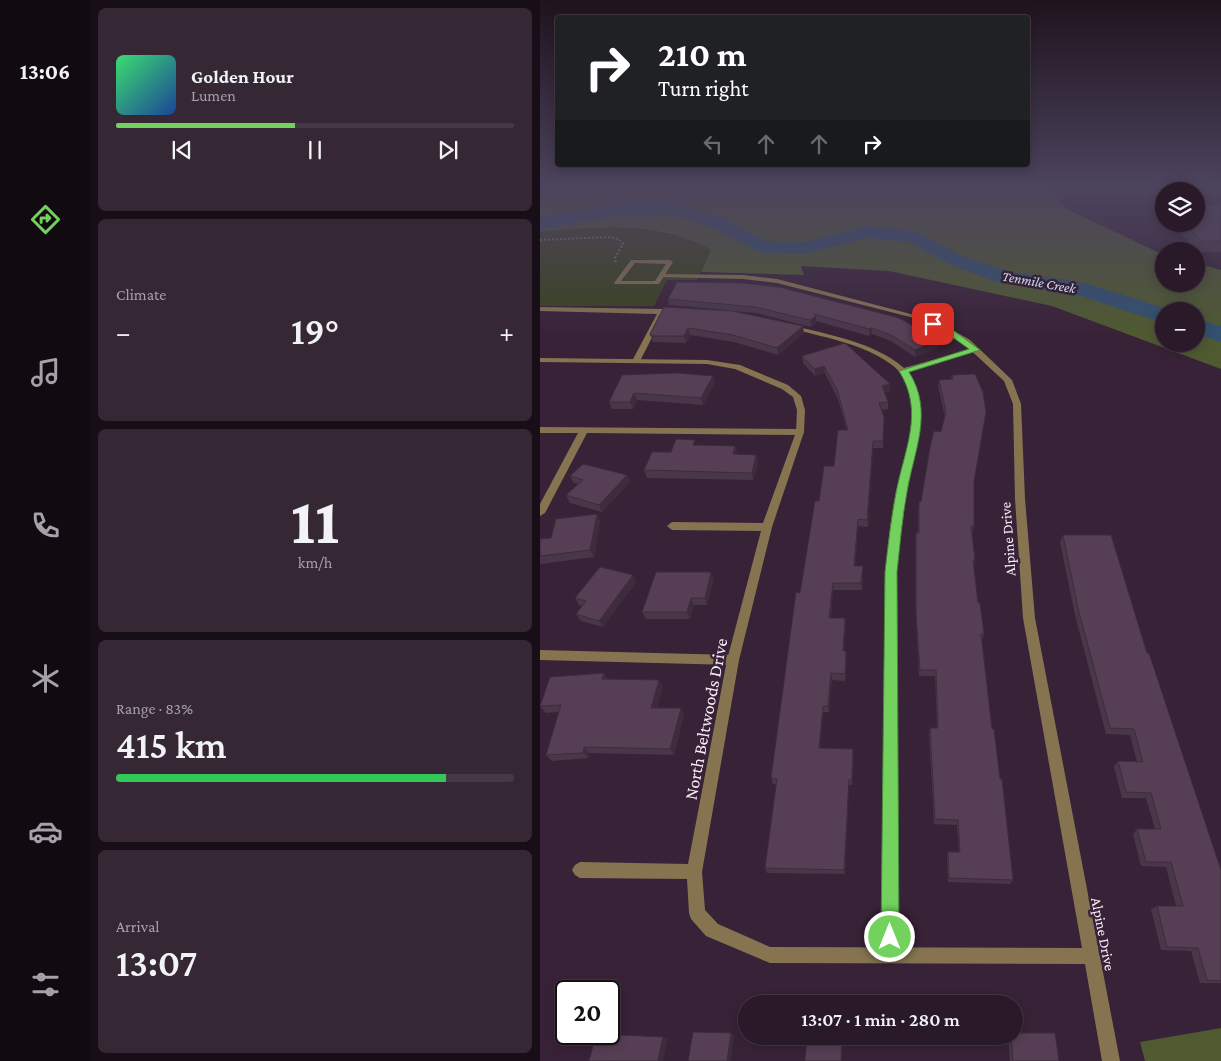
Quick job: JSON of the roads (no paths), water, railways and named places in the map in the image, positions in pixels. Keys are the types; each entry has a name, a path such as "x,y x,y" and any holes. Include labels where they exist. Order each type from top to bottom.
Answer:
{"street":[{"name":"Alpine Drive","path":"633,261 670,262 661,276 657,283 617,283 633,261"},
{"name":"Alpine Drive","path":"661,276 743,277 777,281 920,318 947,329 976,350 1008,380 1017,404 1020,499 1028,618 1111,1061"},
{"path":"540,309 689,312"},
{"path":"636,361 662,311"},
{"path":"776,322 871,351 904,371 916,399 918,415 916,435 904,474 896,519 891,572 890,955"},
{"path":"904,371 976,350"},
{"name":"North Beltwoods Drive","path":"540,360 708,362 738,367 762,376 785,387 797,396 801,410 800,432 767,527 733,660 694,872 697,913 712,930 770,955 1092,956"},
{"path":"540,430 800,432"},
{"path":"540,513 584,430"},
{"path":"672,526 767,527"},
{"path":"540,655 733,660"},
{"path":"580,870 694,872"}],"waterway":[{"name":"Tenmile Creek","path":"744,238 762,247 805,248 846,238"},
{"name":"Tenmile Creek","path":"915,238 954,259 1004,277 1085,290 1155,313"},
{"name":"Tenmile Creek","path":"1205,329 1221,334"}]}
